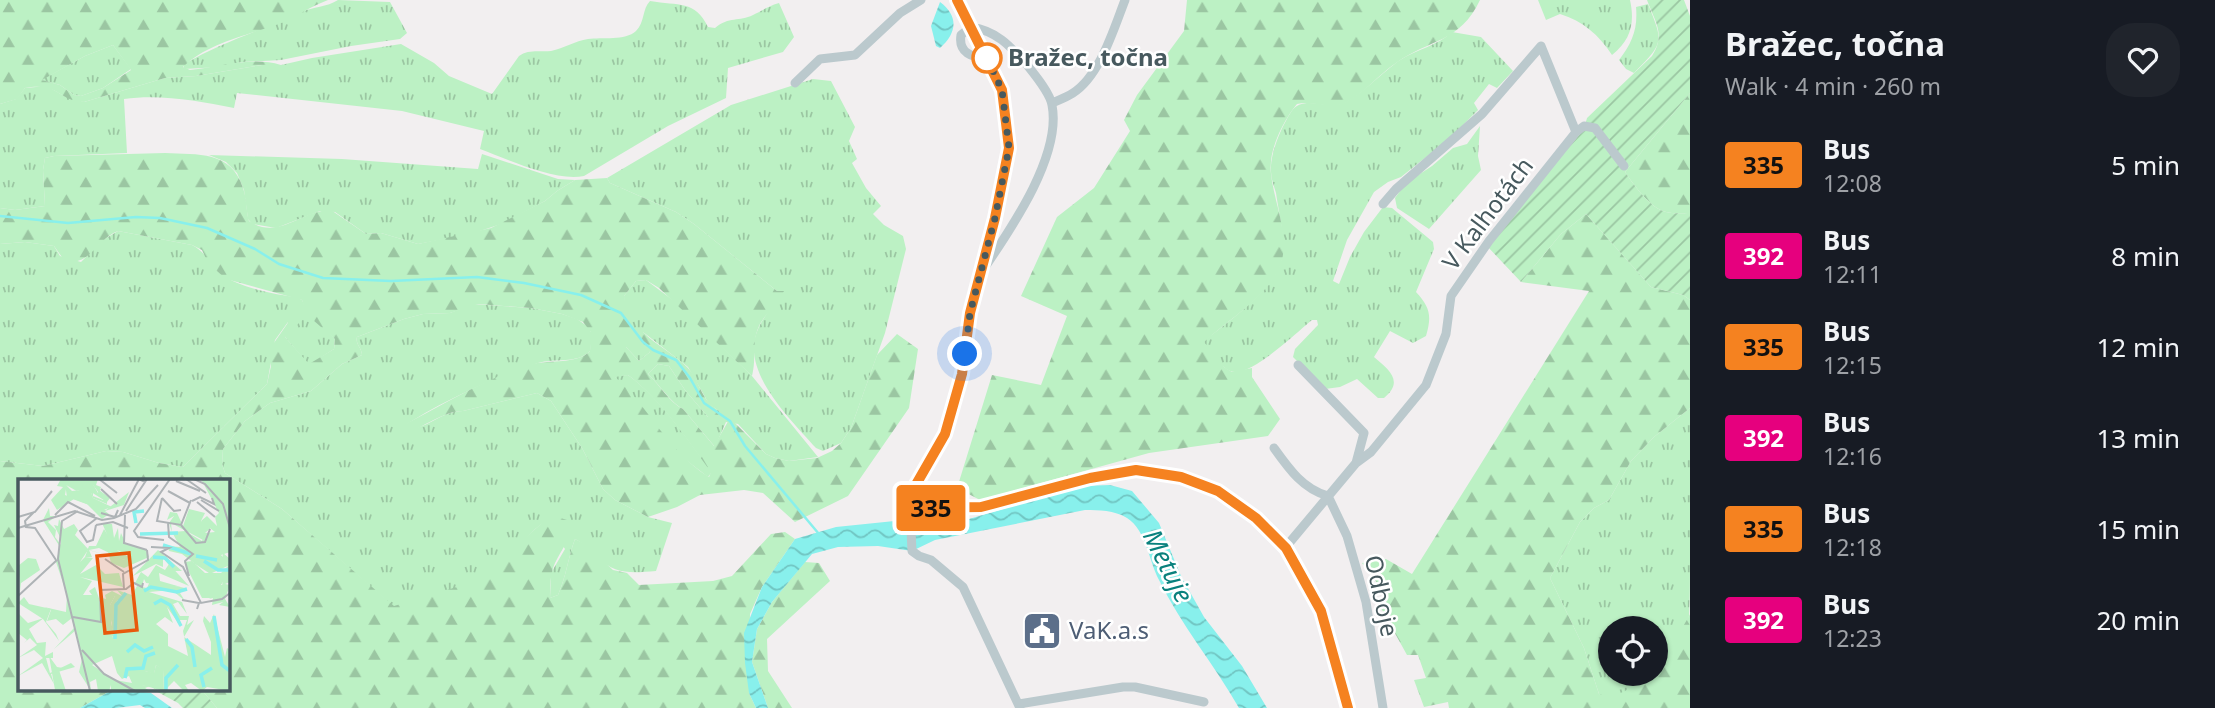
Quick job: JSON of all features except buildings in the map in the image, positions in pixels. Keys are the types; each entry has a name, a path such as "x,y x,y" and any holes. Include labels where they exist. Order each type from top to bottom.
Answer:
{"street":[{"path":"795,83 820,59 855,55 901,13 920,0"},
{"path":"956,0 1002,90 1009,148 970,313 962,374 945,434 914,488 910,512 912,551 931,560 962,587 1019,706 1123,687 1135,687 1204,702"},
{"path":"1052,103 1075,92 1088,77 1107,48 1125,0"},
{"path":"982,271 1010,230 1045,164 1053,122 1052,103 1032,71 1001,37 984,29 971,27 961,35 960,43 964,51 972,57 987,59"},
{"path":"1383,204 1396,189 1482,114 1541,46 1576,132 1584,126 1595,128 1624,166"},
{"name":"V Kalhotách","path":"1286,548 1356,463 1371,452 1426,385 1446,334 1451,296 1489,242 1576,132"},
{"path":"1298,365 1364,433 1356,463"},
{"path":"1274,448 1299,480 1317,493 1328,496"},
{"path":"910,512 981,507 1090,478 1136,470 1181,477 1218,491 1256,518 1286,548 1321,611 1348,708"},
{"name":"Odboje","path":"1328,496 1347,536 1366,603 1383,708"}],"green space":[{"path":"0,0 328,0 283,22 217,45 193,58 183,67 190,70 259,62 281,65 262,65 196,76 165,78 84,102 69,99 45,88 25,88 17,99 0,104","holes":["113,45 131,70 103,88 81,96 74,95 60,85 42,80 85,56"]},
{"path":"338,0 390,2 407,33 400,39 281,60 184,69 184,64 213,49 301,12"},
{"path":"1187,0 1480,0 1463,25 1453,33 1408,55 1352,99 1333,106 1297,104 1282,128 1274,146 1271,165 1284,247 1278,271 1254,300 1204,342 1224,367 1232,372 1252,368 1252,377 1280,419 1268,436 1149,453 980,500 961,490 958,485 992,375 1041,385 1067,316 1021,296 1057,217 1094,188 1130,131 1124,120 1137,95 1184,31"},
{"path":"1538,0 1630,0 1632,24 1624,43 1612,55 1596,35 1576,21 1560,14 1546,20"},
{"path":"1647,0 1684,0 1690,16 1690,93 1625,172 1643,195 1660,210 1690,213 1690,300 1683,295 1651,287 1586,214 1561,234 1521,282 1487,246 1584,129 1587,118 1652,56 1659,34"},
{"path":"650,1 692,8 708,27 715,28 779,3 794,37 783,52 728,68 726,98 668,126 584,176 559,176 517,164 480,149 484,131 402,111 237,93 234,108 152,97 124,99 127,153 45,158 45,206 15,210 0,208 0,104 16,99 25,88 47,86 64,96 84,102 165,78 196,76 262,65 281,65 401,44 434,63 449,76 492,94 522,54 551,51 588,39 631,34 639,27"},
{"path":"1648,4 1658,41 1656,48 1634,73 1626,69 1619,60 1633,35 1636,7"},
{"path":"1452,32 1481,37 1513,71 1497,88 1489,84 1474,103 1478,110 1450,138 1401,177 1374,192 1347,240 1333,281 1339,284 1364,232 1383,207 1392,208 1433,242 1434,249 1416,292 1428,312 1426,336 1413,343 1390,331 1374,357 1392,376 1394,381 1390,392 1384,398 1378,398 1357,379 1340,387 1325,389 1293,357 1295,349 1318,325 1317,320 1312,320 1248,369 1238,372 1226,369 1203,342 1256,298 1279,267 1283,241 1271,165 1277,141 1291,112 1301,104 1333,105 1346,102 1400,60 1440,41"},
{"path":"113,45 131,69 103,88 81,96 74,95 60,85 41,80 85,56"},
{"path":"813,79 831,81 855,127 849,141 857,159 852,163 866,188 881,206 873,214 884,225 903,236 906,249 885,333 851,428 841,443 823,451 816,448 784,412 757,368 754,353 757,332 783,291 777,291 676,212 610,183 607,178 731,105"},
{"path":"1690,93 1690,213 1669,213 1648,201 1625,172"},
{"path":"1480,126 1478,156 1481,170 1429,229 1397,208 1395,198 1406,183 1453,148 1467,144"},
{"path":"165,153 212,157 222,161 238,176 249,221 260,226 280,226 320,211 331,210 366,234 381,233 418,244 491,228 545,201 575,180 607,178 610,183 676,212 777,291 784,291 757,330 752,376 659,288 646,280 636,281 624,296 631,333 626,347 639,361 650,352 638,337 643,332 687,367 703,395 719,411 718,417 708,417 669,366 658,364 648,374 669,398 683,409 714,446 730,418 766,454 775,458 789,461 817,458 832,451 851,428 877,355 897,334 918,349 909,408 848,496 795,522 763,493 744,490 700,495 648,517 615,500 603,489 582,448 551,401 537,393 448,414 404,434 398,428 515,370 585,355 590,351 591,332 583,322 562,314 531,308 478,304 450,313 423,314 404,319 357,337 362,355 342,364 311,391 270,403 245,421 223,449 222,464 225,473 282,509 394,606 470,583 489,573 503,563 524,539 551,515 567,520 568,533 552,572 550,598 558,595 575,539 585,544 613,570 627,573 639,585 713,581 732,576 771,534 785,532 795,539 762,587 750,614 749,693 756,708 217,708 202,690 229,690 229,479 18,479 18,690 112,690 80,708 0,708 0,461 43,466 106,451 123,452 183,467 267,384 271,366 269,350 292,317 303,319 285,337 309,364 334,349 335,339 306,314 302,300 226,279 208,263 202,250 192,245 118,231 104,240 87,257 73,262 64,260 54,246 25,242 0,244 0,208 15,210 45,206 45,158","holes":["628,375 662,408 711,472 709,477 681,454 615,377"]},
{"path":"482,154 558,179 575,180 545,201 504,223 471,234 418,244 381,233 366,234 335,212 320,211 276,228 252,224 248,219 244,190 237,173 226,162 209,155 342,159 478,169"},
{"path":"1586,214 1651,287 1683,295 1690,300 1690,408 1654,437 1631,461 1609,500 1594,508 1580,522 1550,578 1584,648 1599,694 1612,695 1632,686 1668,686 1668,649 1690,614 1690,708 1449,708 1448,702 1424,707 1414,680 1426,678 1418,655 1407,655 1376,599 1387,596 1362,563 1386,559 1412,574 1589,291 1521,282 1561,234"},
{"path":"118,231 192,245 229,279 258,290 302,300 306,309 335,339 334,349 309,365 285,337 288,322 275,340 267,384 183,467 123,452 106,451 43,466 0,461 0,244 25,242 54,246 60,256 81,262 103,240"},
{"path":"646,280 678,304 752,376 818,457 789,461 775,458 766,454 738,424 726,422 715,447 683,409 648,374 658,364 669,366 708,417 719,411 709,404 688,367 643,332 650,352 639,361 626,347 624,296 636,281"},
{"path":"473,304 531,308 577,319 590,328 590,351 579,358 538,363 502,376 449,400 399,429 417,428 447,414 537,393 551,401 582,448 603,489 615,500 648,517 672,523 656,571 617,570 575,539 558,595 550,598 551,573 565,549 546,521 493,572 452,591 394,607 282,509 225,473 222,464 223,449 245,421 270,403 311,391 342,364 362,355 357,337 404,319 423,314 450,313"},
{"path":"628,375 652,396 673,420 712,472 708,477 677,453 614,376"},
{"path":"1690,408 1689,616 1668,657 1668,616 1598,616 1598,686 1641,686 1618,699 1604,699 1599,694 1584,648 1550,578 1580,522 1594,508 1609,500 1631,461 1654,437"},
{"path":"805,562 819,563 830,581 767,639 768,671 792,708 768,708 752,662 757,629 772,602"},
{"path":"154,690 202,690 217,708 183,708"}],"water":[{"path":"940,2 950,13 953,25 950,36 940,48 936,46 931,26"},
{"name":"Metuje","path":"1110,485 1132,491 1159,523 1181,576 1204,617 1242,666 1267,708 1239,708 1168,597 1143,538 1133,523 1117,513 1085,510 935,540 912,551 878,546 838,547 812,554 772,602 757,629 752,662 768,708 756,708 749,693 744,633 762,587 795,539 836,527 914,519 969,519 1082,486"},
{"path":"112,690 128,690 151,693 172,708 145,708 140,705 80,708"}],"waterway":[{"path":"0,216 68,223 136,217 160,218 207,228 255,249 279,264 323,278 391,281 477,277 524,283 581,295 621,313 643,342 653,350 676,360 704,403 730,421 745,446 819,534"}],"bus line":[{"name":"335","path":"957,0 1002,90 1009,148 995,218 970,313 962,374 945,434 914,488 910,508 981,507 1090,478 1136,470 1181,477 1218,491 1256,518 1286,548 1321,611 1348,708"}],"place":[{"name":"Bražec, točna","path":"987,58"},
{"name":"VaK.a.s","path":"1042,631"}],"route":[{"path":"965,354 970,313 995,218 1009,148 1002,90 987,58"}]}
